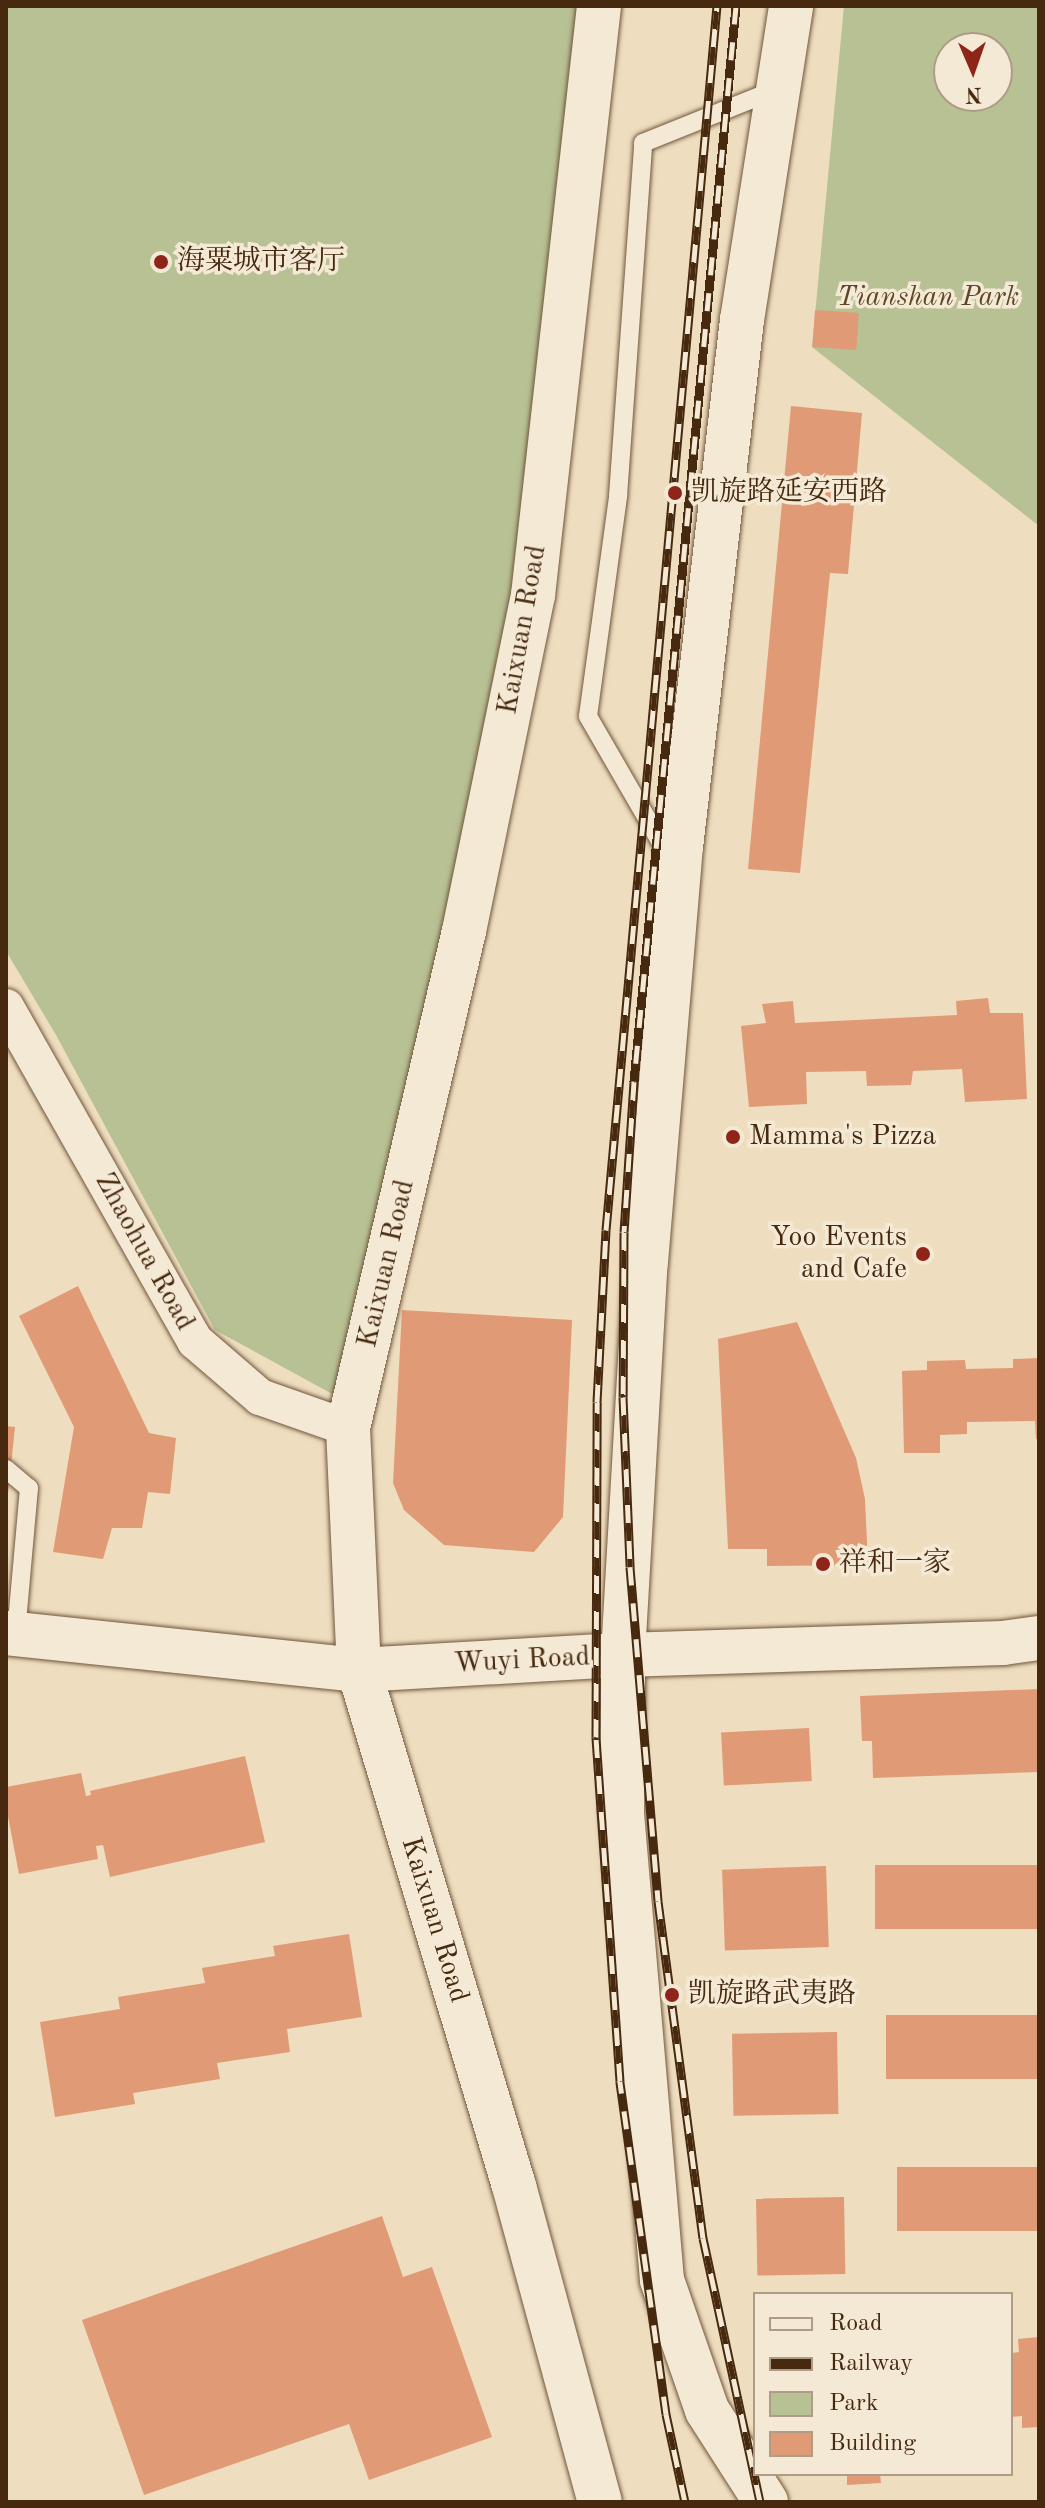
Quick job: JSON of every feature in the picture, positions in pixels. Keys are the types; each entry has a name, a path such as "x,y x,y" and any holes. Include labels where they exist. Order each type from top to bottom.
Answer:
{"street":[{"name":"Kaixuan Road","path":"599,6 533,595 464,931 348,1428 359,1670 514,2186 600,2502"},
{"path":"766,2502 707,2410 662,2280 622,1811 623,1655 646,1262 678,873 742,320 791,6"},
{"name":"Zhaohua Road","path":"6,1007 195,1341 260,1397 348,1428"},
{"name":"Wuyi Road","path":"11,1634 359,1670 623,1655 1003,1643 1039,1638"}],"lane":[{"path":"678,873 588,716 618,496 643,143 779,88"},
{"path":"6,1469 29,1488 11,1634"}],"green space":[{"path":"6,6 590,6 528,594 336,1396 215,1330 56,1035 6,951"},
{"name":"Tianshan Park","path":"844,6 1039,6 1039,526 812,347"}],"building":[{"path":"815,310 859,313 856,350 812,347"},
{"path":"791,406 862,413 848,574 830,573 800,873 748,869"},
{"path":"988,998 990,1013 1023,1013 1027,1099 965,1102 962,1069 913,1071 911,1085 867,1086 866,1071 806,1072 807,1104 749,1107 741,1026 766,1023 762,1004 793,1001 795,1023 957,1015 956,1001"},
{"path":"78,1286 149,1433 176,1438 170,1494 148,1492 142,1528 112,1528 103,1559 53,1552 74,1427 19,1316"},
{"path":"402,1310 572,1320 563,1517 534,1552 444,1545 404,1510 393,1483"},
{"path":"797,1322 856,1458 865,1499 868,1565 767,1566 767,1549 728,1549 718,1339"},
{"path":"1039,1358 1039,1439 1036,1439 1035,1421 967,1422 967,1434 940,1435 940,1453 904,1453 902,1371 927,1370 927,1361 965,1360 966,1369 1013,1368 1013,1359"},
{"path":"6,1426 15,1427 8,1494 6,1494"},
{"path":"1039,1689 1039,1772 873,1778 872,1741 862,1741 860,1696"},
{"path":"809,1728 812,1781 724,1786 721,1733"},
{"path":"245,1756 265,1842 110,1877 103,1845 96,1846 98,1859 19,1874 6,1806 6,1787 81,1773 86,1796 91,1795 90,1791"},
{"path":"875,1865 1039,1865 1039,1929 875,1929"},
{"path":"826,1866 829,1947 725,1951 722,1870"},
{"path":"349,1934 362,2017 287,2029 290,2052 217,2063 220,2079 133,2093 135,2104 55,2117 40,2022 120,2009 118,1997 205,1983 202,1968 275,1956 273,1946"},
{"path":"886,2015 1039,2015 1039,2079 886,2079"},
{"path":"837,2032 838,2114 733,2116 732,2034"},
{"path":"897,2167 1039,2167 1039,2231 897,2231"},
{"path":"844,2197 845,2274 757,2276 756,2199"},
{"path":"382,2216 403,2277 432,2267 492,2437 369,2480 349,2424 144,2495 82,2320"},
{"path":"1039,2337 1039,2427 1022,2428 1022,2416 1013,2417 1013,2353 1019,2352 1018,2339"},
{"path":"847,2476 880,2476 881,2483 847,2485"}],"railway":[{"path":"685,2502 666,2414 620,2081 596,1737 597,1402 606,1230 717,6"},
{"path":"736,6 634,1082 624,1232 623,1397 630,1567 658,1901 703,2238 753,2470"},
{"path":"754,2476 760,2502"}],"place":[{"name":"海粟城市客厅","path":"161,262"},
{"name":"凯旋路延安西路","path":"675,493"},
{"name":"Mamma's Pizza","path":"733,1137"},
{"name":"Yoo Events and Cafe","path":"923,1254"},
{"name":"祥和一家","path":"823,1564"},
{"name":"凯旋路武夷路","path":"672,1995"}]}
